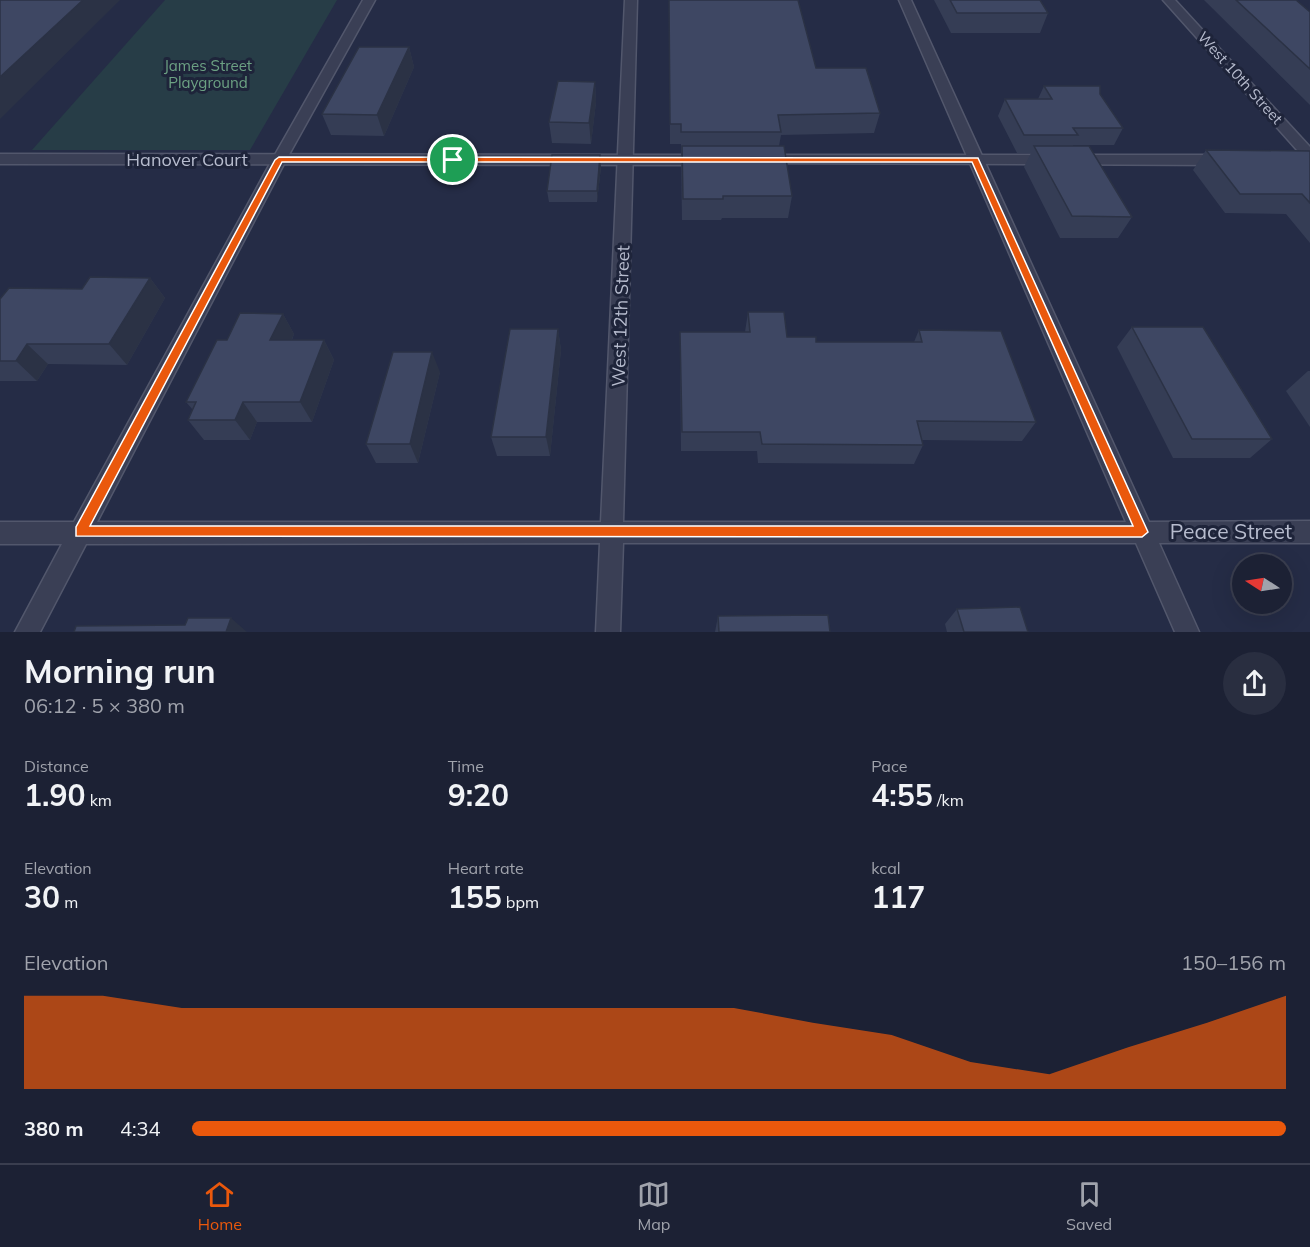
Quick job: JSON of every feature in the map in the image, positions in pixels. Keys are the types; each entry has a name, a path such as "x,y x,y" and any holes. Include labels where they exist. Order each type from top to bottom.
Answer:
{"street":[{"path":"27,632 279,160 369,0"},
{"name":"West 12th Street","path":"608,632 627,160 631,0"},
{"path":"905,0 1187,632"},
{"name":"West 10th Street","path":"1169,0 1306,158"},
{"name":"Hanover Court","path":"0,159 723,160"},
{"path":"747,160 1238,160"},
{"name":"Peace Street","path":"0,533 81,531 1310,532"}],"green space":[{"name":"James Street Playground","path":"165,0 337,0 250,150 32,150"}],"building":[{"path":"0,0 83,0 0,77"},
{"path":"669,0 798,0 816,68 866,68 880,113 778,115 781,132 681,132 681,124 670,124"},
{"path":"950,0 1040,0 1048,13 957,13"},
{"path":"1236,0 1296,0 1310,12 1310,69"},
{"path":"359,47 409,47 377,115 322,114"},
{"path":"558,81 595,82 589,123 549,122"},
{"path":"1044,86 1100,86 1100,94 1123,128 1073,128 1078,135 1024,135 1005,99 1052,99"},
{"path":"682,146 784,146 792,196 723,196 723,199 683,199"},
{"path":"1034,146 1089,146 1132,217 1072,216"},
{"path":"1206,150 1310,151 1310,203 1302,194 1240,194"},
{"path":"552,155 600,155 597,191 547,191"},
{"path":"90,277 150,278 109,344 27,344 16,361 0,361 0,299 9,288 82,289"},
{"path":"748,312 784,312 787,337 816,337 816,342 922,342 919,330 1001,331 1036,422 917,421 923,445 762,444 760,432 682,432 680,332 750,332"},
{"path":"240,313 283,314 270,340 324,340 300,402 243,402 235,420 188,420 196,402 186,402 217,340 227,340"},
{"path":"1132,327 1203,327 1272,439 1192,439"},
{"path":"510,329 558,329 546,437 491,437"},
{"path":"393,352 432,352 410,444 366,444"},
{"path":"1020,607 1028,632 964,632 957,609"},
{"path":"828,615 830,632 719,632 718,616"},
{"path":"188,618 231,618 226,632 74,632 76,626 185,625"}],"route":[{"path":"279,160 453,160 975,160 1142,532 81,531 279,160"}]}
